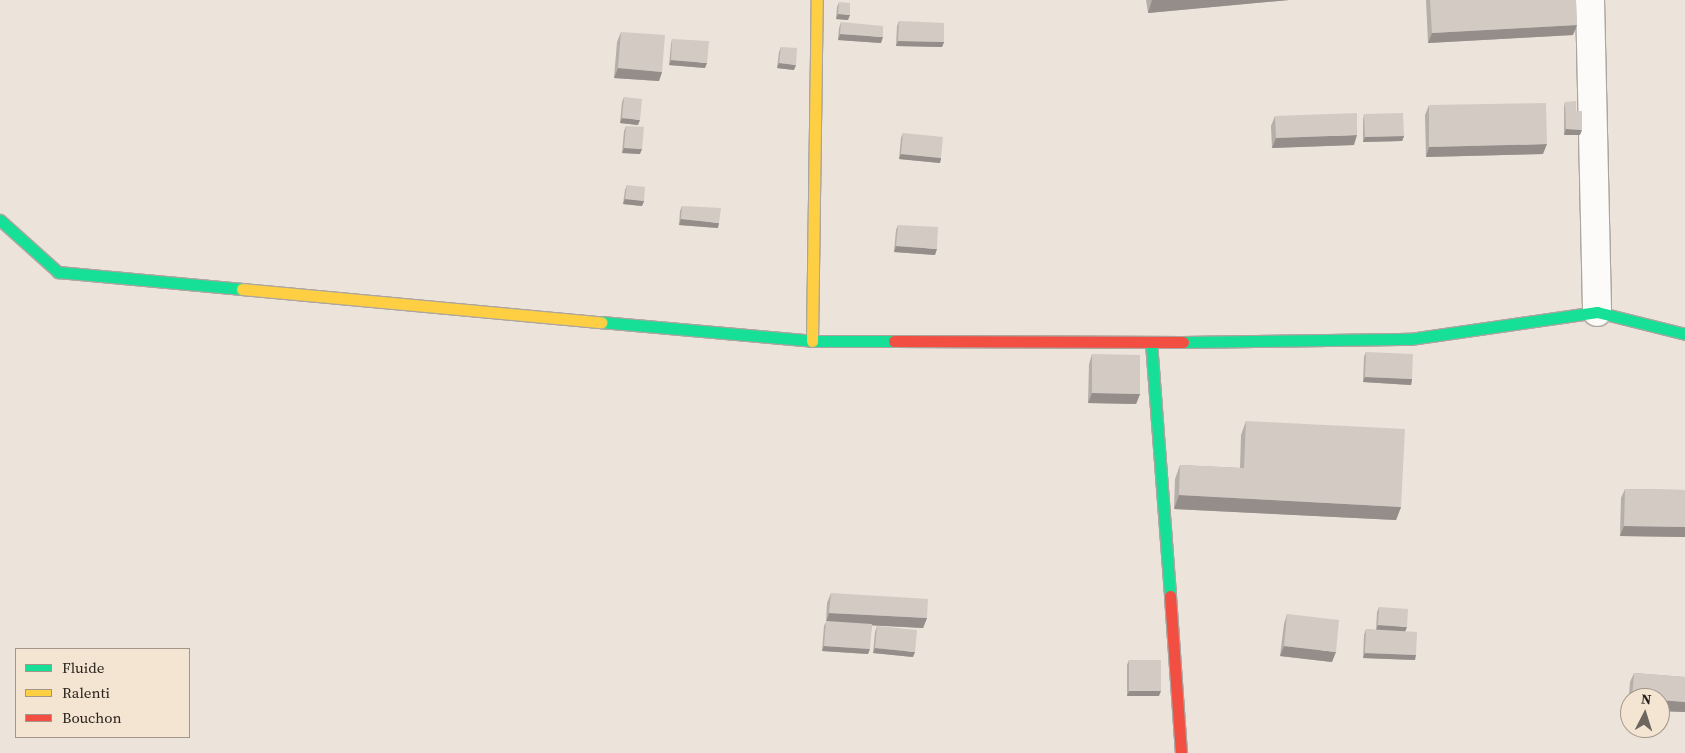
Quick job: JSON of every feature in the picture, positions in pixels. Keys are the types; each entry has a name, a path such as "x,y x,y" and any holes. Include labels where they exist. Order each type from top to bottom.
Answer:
{"street":[{"path":"812,341 818,0"},
{"path":"1590,0 1597,312"},
{"path":"0,220 58,272 812,341 1151,342 1410,339 1597,312 1685,334"},
{"path":"1151,342 1181,753"}],"building":[{"path":"1430,0 1576,0 1577,25 1432,33"},
{"path":"839,2 850,3 850,15 838,14"},
{"path":"899,21 944,23 944,42 898,41"},
{"path":"841,22 883,26 883,37 840,34"},
{"path":"621,32 665,35 662,72 618,68"},
{"path":"672,39 709,41 707,63 671,60"},
{"path":"781,47 797,48 796,65 779,63"},
{"path":"624,97 642,99 640,120 622,118"},
{"path":"1576,101 1576,111 1582,111 1582,130 1566,129 1565,102"},
{"path":"1546,103 1547,144 1429,147 1429,105"},
{"path":"1357,113 1357,135 1276,138 1275,116"},
{"path":"1403,113 1404,136 1365,137 1364,114"},
{"path":"626,126 644,127 642,149 624,148"},
{"path":"903,133 943,137 941,158 901,154"},
{"path":"627,185 645,187 644,201 625,199"},
{"path":"682,206 721,208 719,223 681,219"},
{"path":"898,225 938,227 937,249 896,246"},
{"path":"1366,352 1413,354 1412,379 1365,377"},
{"path":"1092,354 1140,355 1140,394 1092,393"},
{"path":"1246,421 1405,429 1401,507 1179,495 1180,465 1244,468"},
{"path":"1625,489 1685,490 1685,527 1624,526"},
{"path":"831,593 928,599 927,618 829,613"},
{"path":"1379,607 1408,609 1407,627 1378,625"},
{"path":"1287,614 1339,620 1336,652 1284,646"},
{"path":"826,621 872,624 870,649 824,646"},
{"path":"877,626 917,630 915,652 875,648"},
{"path":"1366,629 1417,632 1416,655 1365,653"},
{"path":"1129,660 1161,660 1161,691 1129,691"},
{"path":"1634,673 1685,677 1685,702 1670,701 1670,688 1633,688"}],"traffic: fast":[{"path":"0,220 58,272 242,289"},
{"path":"1183,342 1410,339 1597,312 1685,334"},
{"path":"601,322 812,341 894,341"},
{"path":"1151,342 1170,596"}],"traffic: slow":[{"path":"812,341 817,0"},
{"path":"242,289 601,322"}],"traffic: jam":[{"path":"894,341 1183,342"},
{"path":"1170,596 1181,753"}]}
